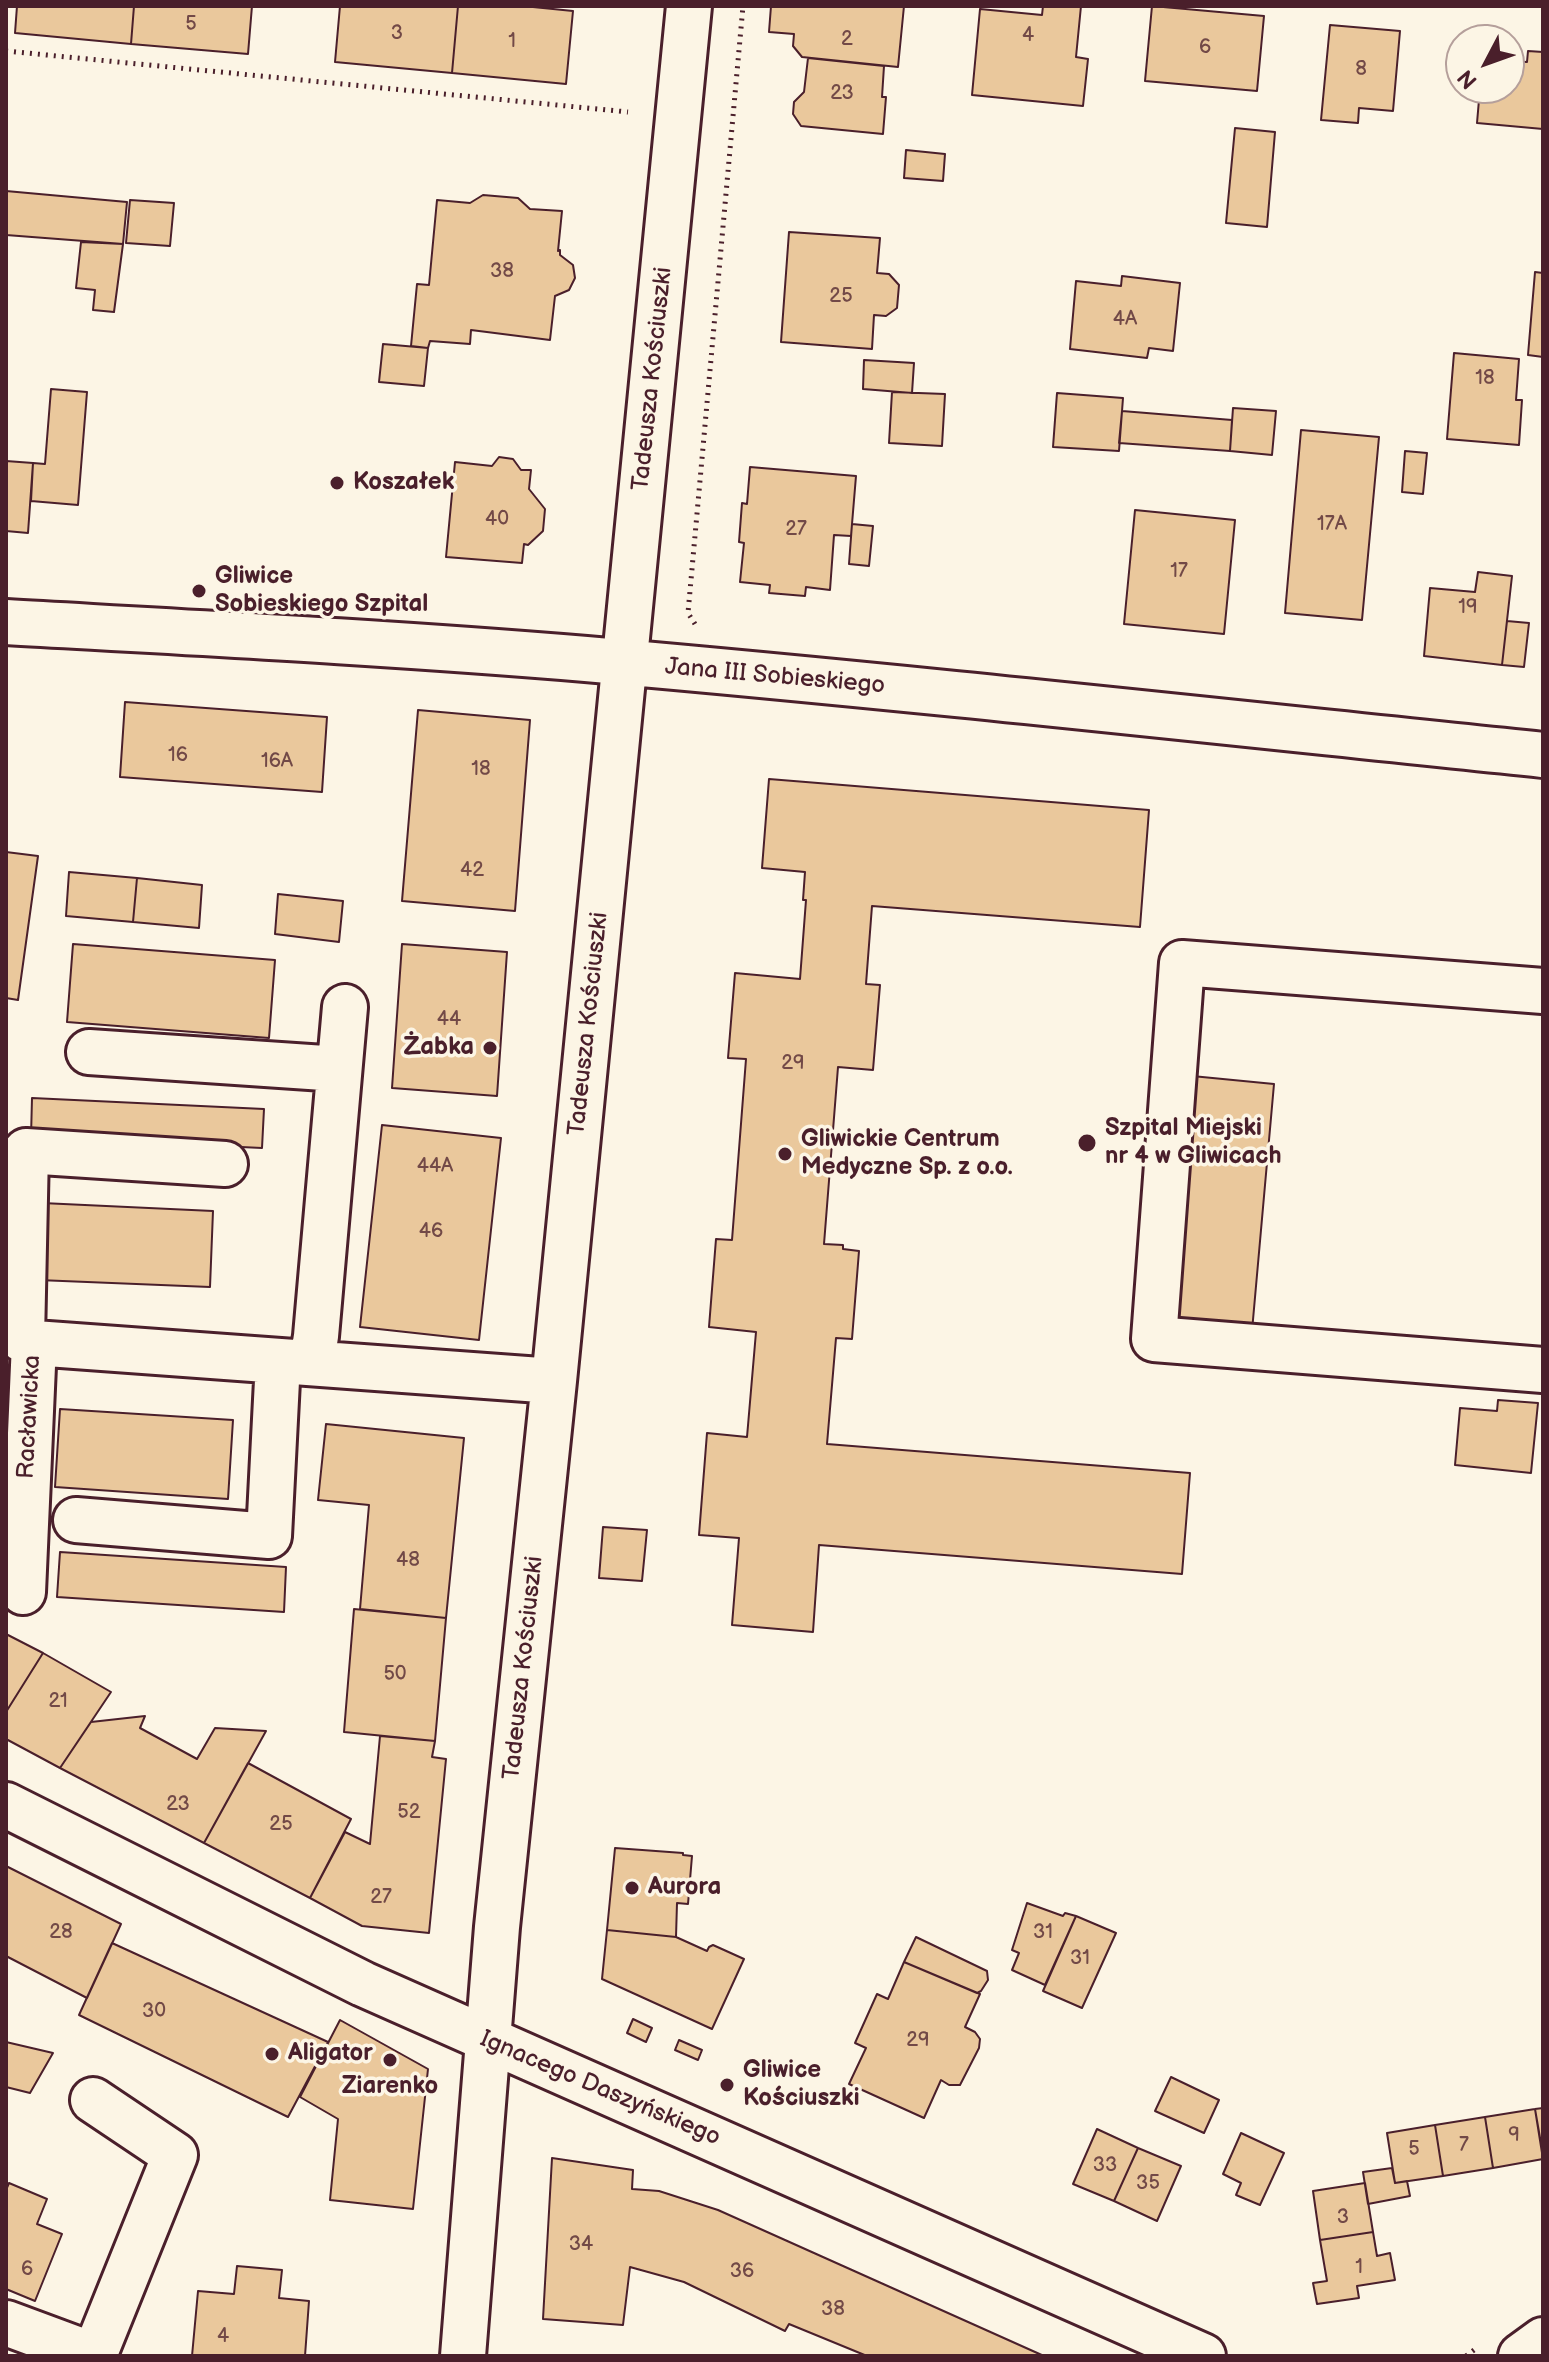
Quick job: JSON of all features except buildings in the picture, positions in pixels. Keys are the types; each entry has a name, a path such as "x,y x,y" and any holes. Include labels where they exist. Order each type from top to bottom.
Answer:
{"street":[{"name":"Tadeusza Kościuszki","path":"463,2356 497,1927 554,1381 689,6"},
{"name":"Jana III Sobieskiego","path":"6,622 380,644 625,663 1543,755"},
{"path":"1543,991 1182,963 1154,1339 1543,1370"},
{"path":"76,1520 269,1536 295,1361 316,1336 345,1007"},
{"path":"89,1052 339,1069"},
{"path":"34,1343 22,1339 26,1151 225,1164"},
{"name":"Racławicka","path":"23,1592 34,1343 554,1381"},
{"name":"Ignacego Daszyńskiego","path":"6,1805 334,1971 1203,2356"},
{"path":"6,2323 95,2356 175,2155 93,2100"},
{"path":"1521,2356 1543,2340"}],"path":[{"path":"696,626 688,613 743,6"},
{"path":"6,51 628,112"}],"place":[{"name":"Koszałek","path":"337,483"},
{"name":"Gliwice Sobieskiego Szpital","path":"199,591"},
{"name":"Żabka","path":"490,1048"},
{"name":"Szpital Miejski nr 4 w Gliwicach","path":"1087,1143"},
{"name":"Gliwickie Centrum Medyczne Sp. z o.o.","path":"785,1154"},
{"name":"Aurora","path":"632,1888"},
{"name":"Aligator","path":"272,2054"},
{"name":"Ziarenko","path":"390,2060"},
{"name":"Gliwice Kościuszki","path":"727,2085"}]}
